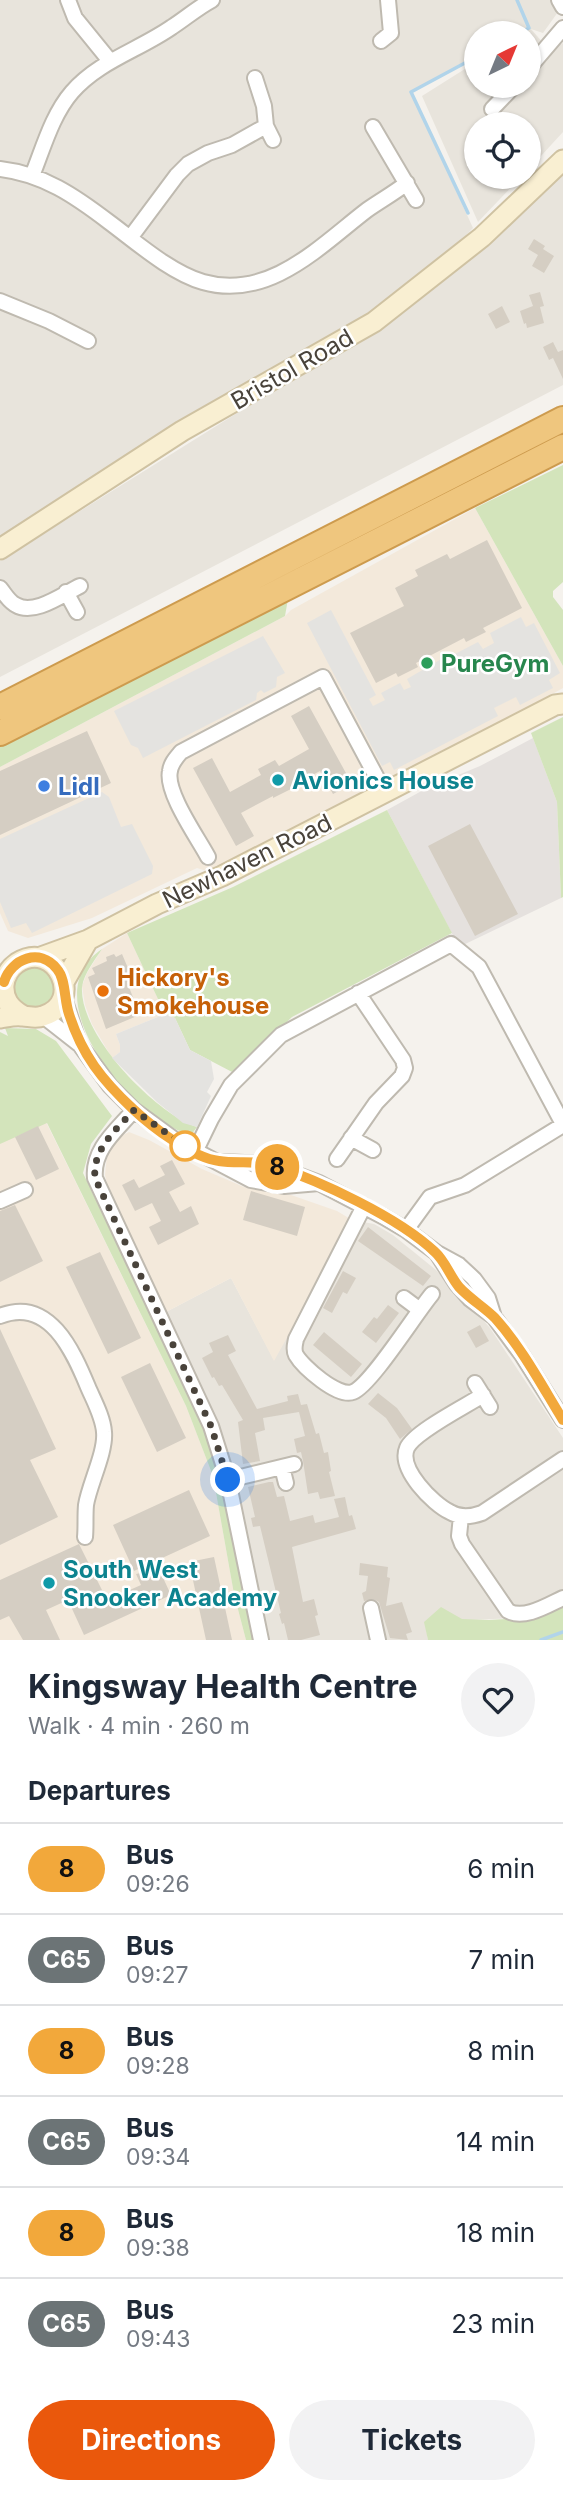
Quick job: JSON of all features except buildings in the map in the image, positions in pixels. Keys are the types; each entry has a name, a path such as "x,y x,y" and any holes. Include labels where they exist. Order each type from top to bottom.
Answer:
{"highway":[{"path":"0,707 563,419"},
{"path":"0,733 563,447"}],"street":[{"path":"68,0 75,18 110,61"},
{"path":"32,176 58,114 72,92 110,61 171,28 193,4 212,0"},
{"path":"381,41 391,33 388,0"},
{"path":"559,0 563,7"},
{"path":"541,54 563,28"},
{"path":"255,78 264,106 266,126 273,140"},
{"path":"492,110 503,98"},
{"path":"131,238 188,164 208,153 232,145 266,126"},
{"path":"373,127 416,200"},
{"name":"Bristol Road","path":"0,549 182,431 374,322 482,237 563,160"},
{"path":"0,169 50,182 174,268 202,282 220,286 248,285 271,278 315,252 369,208 407,183"},
{"path":"0,301 88,341"},
{"path":"0,588 10,601 24,608 35,607 73,589 77,612"},
{"path":"208,857 169,781 169,771 174,760 181,752 323,677 385,793"},
{"name":"Newhaven Road","path":"31,959 88,940 157,904 222,876 560,702"},
{"path":"0,1018 34,1018 44,1016 57,1007 63,989 88,940"},
{"path":"195,1152 225,1095 244,1070 281,1035 451,944 479,967 563,1125 465,1185 430,1197 406,1230"},
{"path":"0,953 31,959 58,969 80,1045"},
{"path":"22,1016 15,1011 2,988 13,966 31,959"},
{"path":"337,1159 383,1095 402,1076 405,1068 403,1060 358,993"},
{"path":"44,1016 80,1045 110,1086 134,1110 195,1152 217,1161 268,1164 319,1183 406,1230 437,1253 459,1265 488,1298 494,1317 522,1355 563,1420"},
{"path":"134,1110 104,1144 95,1165 95,1178 211,1426 228,1480 261,1640"},
{"path":"351,1138 373,1150"},
{"path":"0,1201 25,1190"},
{"path":"364,1206 296,1339 293,1348 296,1355 314,1375 335,1390 346,1394 354,1392 372,1373 432,1294"},
{"path":"404,1298 420,1310"},
{"path":"0,1316 9,1312 26,1312 40,1316 52,1324 71,1349 97,1406 104,1434 86,1505 85,1537"},
{"path":"483,1395 419,1435 407,1448 405,1455 408,1469 439,1506 461,1516 473,1516 499,1504 563,1459"},
{"path":"228,1480 288,1465 286,1483"},
{"path":"461,1516 459,1536 462,1544 508,1611 514,1615 525,1613 563,1598"},
{"path":"371,1608 378,1640"}],"shaded area":[{"path":"0,0 563,0 563,5 543,33 541,21 464,21 464,63 411,92 473,228 406,298 0,549"},
{"path":"541,40 551,52 563,43 563,132 541,156 541,112 464,112 464,189 510,189 478,222 422,96 464,70 464,98 541,98"},
{"path":"563,167 563,385 0,677 0,561 391,317 541,189"},
{"path":"475,508 563,666 563,688 389,785 210,872 197,868 92,918 28,938 8,931 0,913 0,767 285,616 291,610"},
{"path":"331,610 376,695 369,699 373,706 385,700 381,693 400,683 404,690 411,687 407,679 450,654 455,664 459,662 455,654 478,642 483,649 494,643 490,633 521,617 526,627 534,623 560,673 549,680 553,688 520,705 516,697 494,708 498,716 394,770 390,762 382,766 307,623"},
{"path":"263,636 285,673 277,677 276,687 264,693 261,690 257,693 256,700 143,758 138,748 131,745 114,711"},
{"path":"533,738 557,802 561,898 459,947 387,810"},
{"path":"102,792 109,797 121,827 132,824 153,866 152,874 32,933 26,923 11,928 0,902 0,839"},
{"path":"127,933 165,1014 116,1034 120,1052 112,1058 92,1024 82,986 102,949"},
{"path":"165,1014 175,1018 190,1050 211,1061 214,1079 207,1092 211,1096 197,1127 183,1123 157,1102 112,1058 120,1052 116,1034"},
{"path":"0,1045 46,1122 186,1406 213,1476 234,1594 246,1640 0,1640"},
{"path":"129,1132 244,1187 291,1195 337,1211 352,1220 274,1361 231,1278 166,1312 109,1191 105,1175 107,1155 119,1137"},
{"path":"352,1220 374,1224 393,1235 436,1270 470,1305 490,1328 563,1438 563,1607 539,1617 425,1622 428,1640 263,1640 229,1457 220,1430 166,1312 231,1278 274,1360"}],"green space":[{"path":"563,465 563,582 553,591 553,597 563,610 563,666 475,508"},
{"path":"288,599 285,616 0,767 0,745"},
{"path":"563,717 561,898 557,802 531,733"},
{"path":"387,810 452,933 292,1017 234,1073 190,1050 175,1018 165,1014 127,933 233,887"},
{"path":"102,949 87,972 82,987 84,1006 93,1027 106,1049 141,1089 180,1119 197,1127 191,1135 168,1125 143,1106 119,1082 98,1055 83,1025 77,997 83,970"},
{"path":"39,964 56,978 54,1000 34,1009 26,1008 15,999 14,981 18,970"},
{"path":"5,1028 36,1029 56,1041 112,1116 91,1144 83,1173 201,1421 222,1479 243,1592 255,1640 246,1640 234,1594 213,1476 186,1406 47,1123 0,1144 0,1032 8,1036"},
{"path":"441,1607 462,1619 489,1620 539,1617 563,1607 563,1640 428,1640 424,1622"}],"waterway":[{"path":"517,0 526,21"},
{"path":"464,63 411,92 468,213"},
{"path":"541,1640 563,1632"}],"bus line":[{"name":"8","path":"4,982 13,966 22,960 41,957 53,964 64,982 63,995 80,1045 93,1065 134,1110 175,1140 217,1161 268,1164 319,1183 406,1230 437,1253 470,1299 494,1317 522,1355 563,1420"}],"place":[{"name":"PureGym","path":"427,663"},
{"name":"Avionics House","path":"278,780"},
{"name":"Lidl","path":"44,786"},
{"name":"Hickory's Smokehouse","path":"103,991"},
{"name":"South West Snooker Academy","path":"49,1583"}],"route":[{"path":"185,1146 134,1110 104,1144 95,1165 95,1178 211,1426 228,1480"}]}
